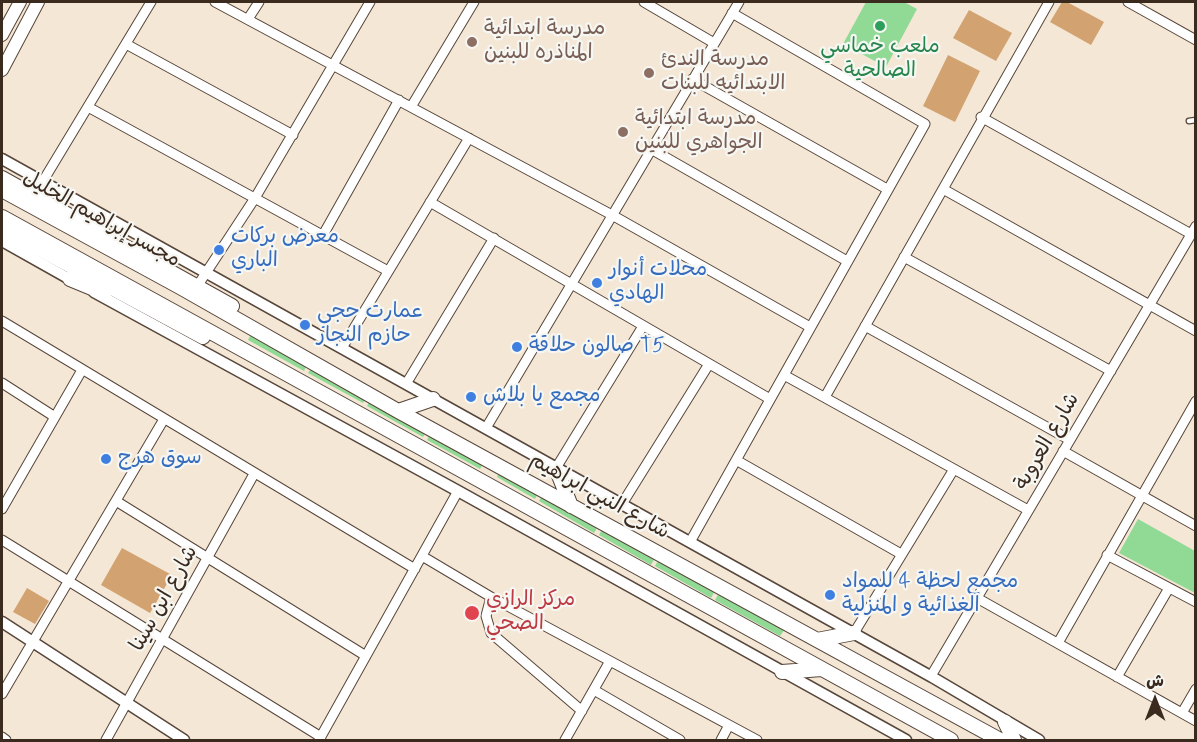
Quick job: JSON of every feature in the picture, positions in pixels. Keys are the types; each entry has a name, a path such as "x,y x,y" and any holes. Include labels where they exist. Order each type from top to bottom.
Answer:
{"main road":[{"path":"2,35 20,2"},
{"path":"2,70 39,2"},
{"path":"2,180 198,285 338,377"},
{"name":"مجسر إبراهيم الخليل","path":"2,190 180,287"},
{"path":"2,217 168,313"},
{"path":"2,229 168,313"},
{"path":"70,279 168,313"},
{"name":"شارع النبي ابراهيم","path":"180,287 398,411 1000,741"},
{"name":"شارع النبي ابراهيم","path":"168,313 328,398 951,741"},
{"path":"398,411 433,399"},
{"path":"556,468 571,506"},
{"path":"817,640 854,633"},
{"path":"782,672 823,669"},
{"path":"857,688 870,669"},
{"path":"880,701 891,681"},
{"path":"1005,722 1014,741"}],"street":[{"path":"28,193 44,182 151,2"},
{"path":"215,2 612,215 810,327"},
{"path":"248,19 259,2"},
{"path":"198,285 255,198 370,2"},
{"path":"411,107 474,2"},
{"path":"644,2 714,43"},
{"path":"486,428 738,2"},
{"path":"825,397 943,189 981,117 1049,2"},
{"path":"1128,2 1196,40"},
{"path":"690,542 887,189 926,124 732,13"},
{"path":"126,44 293,135"},
{"path":"692,79 887,189"},
{"path":"323,236 399,100"},
{"path":"88,107 388,271"},
{"path":"981,117 1193,230"},
{"path":"342,348 469,138"},
{"path":"651,149 847,261"},
{"path":"2,159 931,676 1039,741"},
{"path":"943,189 1196,331"},
{"path":"430,202 770,399"},
{"name":"شارع العروبة","path":"931,676 1193,230"},
{"path":"406,384 494,238"},
{"path":"2,241 458,491 906,741"},
{"path":"904,257 1111,370"},
{"path":"2,321 415,569"},
{"path":"556,468 643,326"},
{"path":"865,326 1070,441"},
{"path":"622,504 710,364"},
{"path":"2,509 82,370"},
{"path":"784,375 1028,510"},
{"path":"2,383 55,417"},
{"path":"1058,643 1196,401"},
{"path":"2,691 164,419"},
{"path":"1063,452 1196,526"},
{"path":"736,460 901,554"},
{"path":"854,633 954,469"},
{"name":"شارع ابن سينا","path":"106,741 254,474"},
{"path":"2,540 320,739 458,491"},
{"path":"116,501 366,656"},
{"path":"1107,555 1196,602"},
{"path":"422,556 491,597 757,741"},
{"path":"1117,676 1168,588"},
{"path":"491,597 486,616 491,633 582,711"},
{"path":"977,598 1196,721"},
{"path":"2,622 184,741"},
{"path":"568,739 610,661"},
{"path":"1182,713 1196,689"},
{"path":"594,690 680,741"},
{"path":"721,741 729,725"},
{"path":"2,738 6,741"}],"lane":[{"path":"1189,121 1196,120"}],"green space":[{"name":"ملعب خماسي الصالحية","path":"866,2 904,2 917,9 886,67 843,44"},
{"path":"251,334 307,364 304,371 248,340"},
{"path":"312,367 366,397 363,403 308,373"},
{"path":"371,399 427,430 423,437 367,406"},
{"path":"431,432 484,462 480,469 427,440"},
{"path":"500,470 539,492 535,499 497,477"},
{"path":"543,494 599,525 594,533 539,501"},
{"path":"1138,519 1195,551 1195,593 1119,553"},
{"path":"603,528 656,556 651,565 599,535"},
{"path":"659,559 715,591 711,598 655,566"},
{"path":"719,593 785,629 780,636 715,600"}],"building":[{"path":"1062,2 1067,2 1104,22 1091,45 1050,22"},
{"path":"969,10 1012,33 996,61 953,38"},
{"path":"948,55 980,71 955,122 923,106"},
{"path":"122,548 172,575 150,613 101,585"},
{"path":"27,588 49,601 35,624 13,612"}],"place":[{"name":"ملعب خماسي الصالحية","path":"880,26"},
{"name":"مدرسة ابتدائية المناذره للبنين","path":"472,42"},
{"name":"مدرسة الندئ الابتدائيه للبنات","path":"649,73"},
{"name":"مدرسة ابتدائية الجواهري للبنين","path":"623,132"},
{"name":"معرض بركات الباري","path":"219,250"},
{"name":"محلات أنوار الهادي","path":"597,283"},
{"name":"عمارت حجي حازم النجار","path":"305,325"},
{"name":"صالون حلاقة T5","path":"517,347"},
{"name":"مجمع يا بلاش","path":"471,397"},
{"name":"سوق هرج","path":"106,459"},
{"name":"مجمع لحظة 4 للمواد الغذائية و المنزلية","path":"830,595"},
{"name":"مركز الرازي الصحي","path":"472,613"}]}
